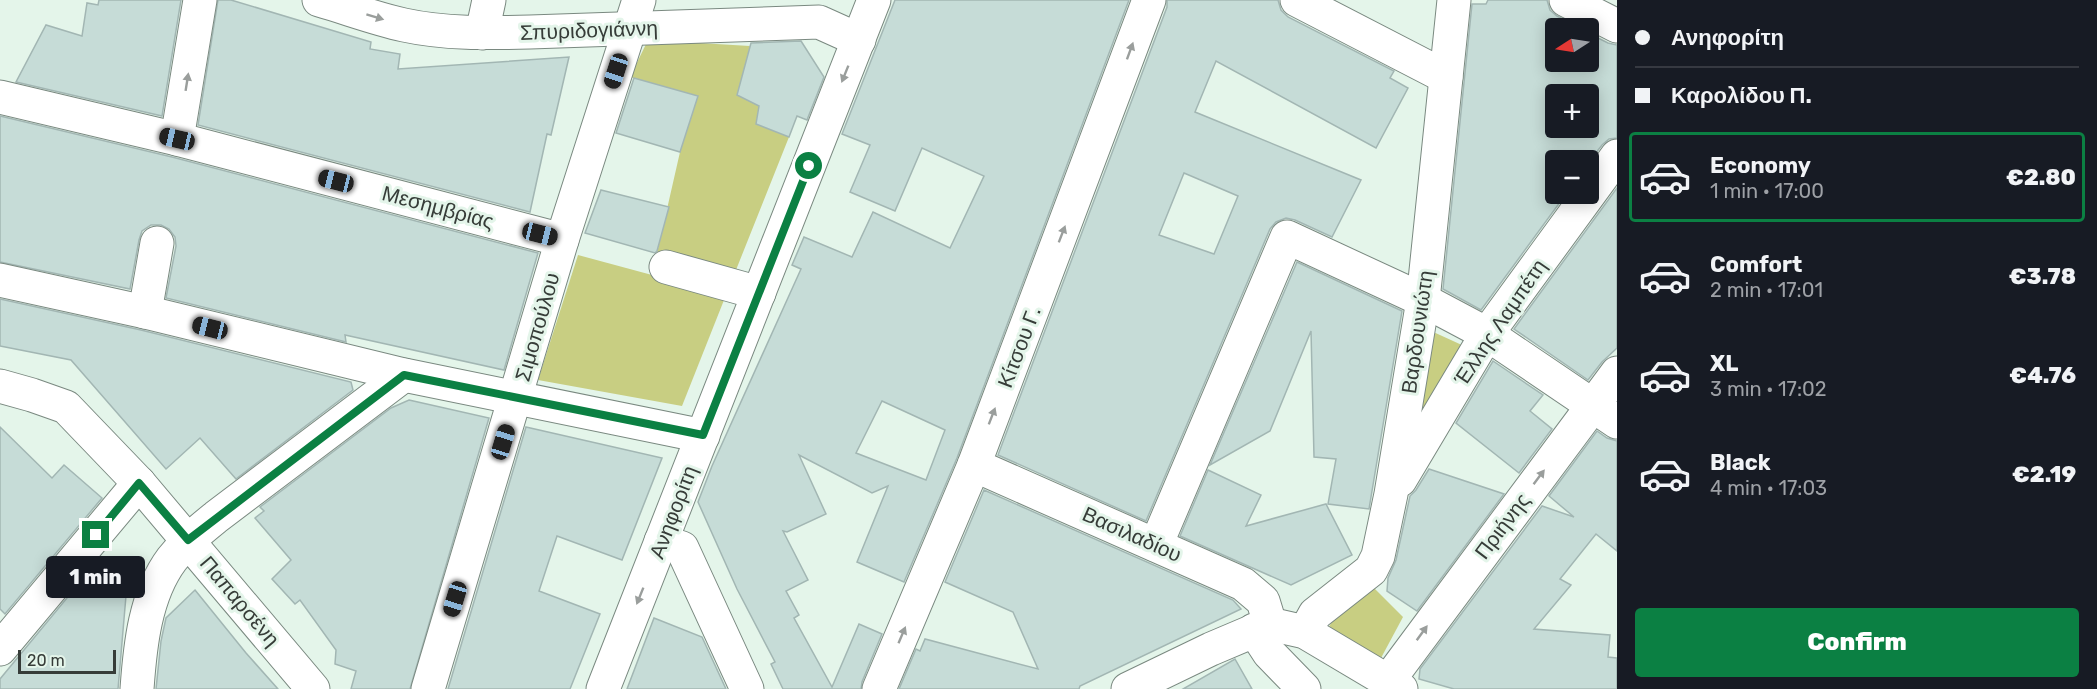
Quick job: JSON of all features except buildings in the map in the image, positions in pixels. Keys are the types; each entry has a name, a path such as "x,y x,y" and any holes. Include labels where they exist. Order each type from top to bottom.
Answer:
{"street":[{"path":"177,139 200,0"},
{"name":"Σπυριδογιάννη","path":"319,0 402,25 434,30 482,33 634,14 819,22 859,40"},
{"path":"482,33 489,0"},
{"name":"Ανηφορίτη","path":"603,689 874,0"},
{"name":"Κίτσου Γ.","path":"879,689 974,465 1149,0"},
{"path":"1297,0 1446,77"},
{"name":"Βαρδουνιώτη","path":"1305,632 1315,614 1371,570 1378,556 1391,494 1423,300 1454,0"},
{"path":"1566,0 1617,26"},
{"name":"Σιμοπούλου","path":"428,689 562,240 634,14"},
{"name":"Μεσημβρίας","path":"0,98 177,139 562,240"},
{"name":"Έλλης Λαμπέτη","path":"1391,494 1487,334 1617,156"},
{"path":"1156,545 1287,237 1423,300 1487,334 1609,412"},
{"path":"145,312 157,243"},
{"path":"666,267 759,293"},
{"path":"0,279 404,375 703,435"},
{"name":"Πριήνης","path":"1394,685 1609,412 1617,373"},
{"path":"137,689 142,639 149,608 171,560 188,540 404,375"},
{"name":"Παπαρσένη","path":"0,386 66,407 139,483 313,689"},
{"name":"Βασιλαδίου","path":"974,465 1243,584 1263,601 1262,627 1269,653 1304,689"},
{"path":"3,638 139,483"},
{"path":"661,541 682,548 747,689"},
{"path":"1128,689 1262,627 1305,632 1394,685"}],"green space":[{"path":"648,40 750,46 737,95 759,106 756,124 789,137 734,275 657,253 680,152 698,96 630,77"},
{"path":"578,255 726,295 682,406 538,380"},
{"path":"1429,330 1464,346 1412,427"},
{"path":"1369,583 1403,617 1381,658 1328,628 1341,608"}],"route":[{"path":"96,535 139,483 188,540 404,375 703,435 809,166"}]}
